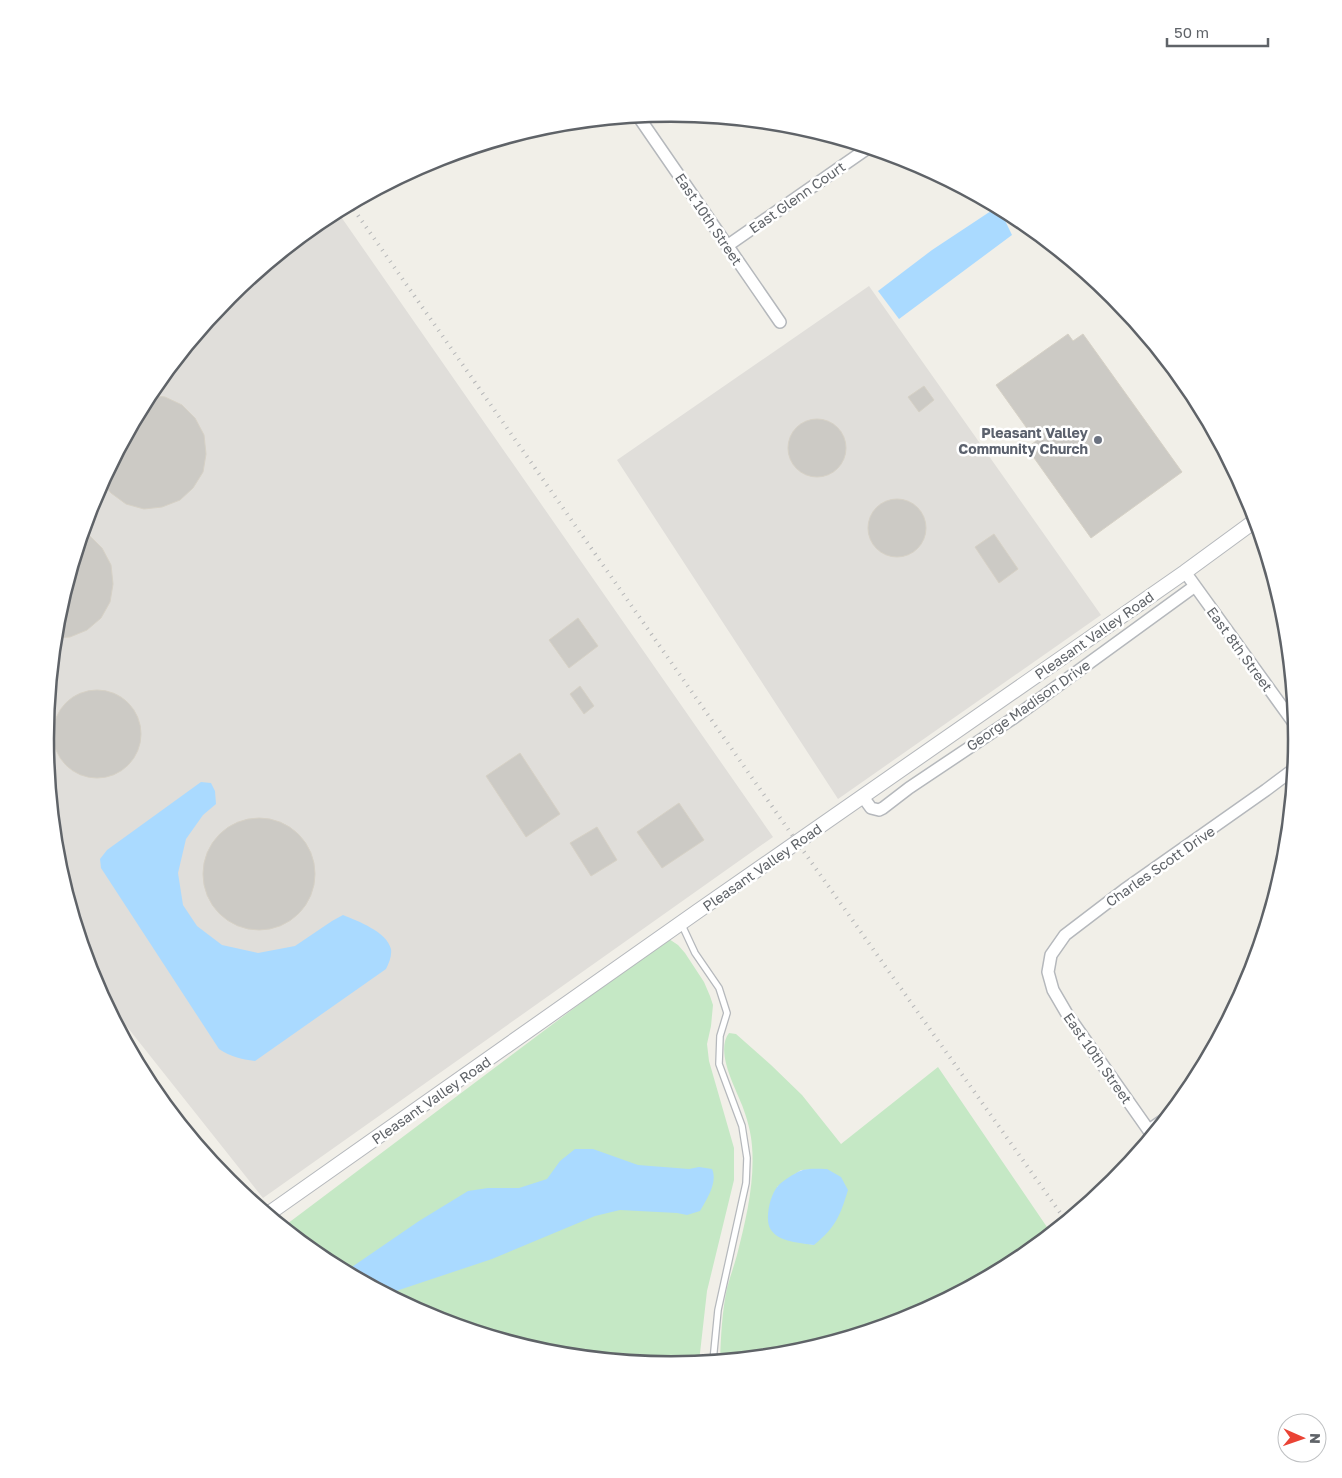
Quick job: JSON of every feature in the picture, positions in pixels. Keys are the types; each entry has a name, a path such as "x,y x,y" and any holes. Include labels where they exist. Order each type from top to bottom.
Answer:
{"street":[{"name":"East 10th Street","path":"643,123 780,322"},
{"name":"East Glenn Court","path":"727,246 861,153"},
{"name":"Pleasant Valley Road","path":"273,1211 681,923 1185,572 1249,525"},
{"name":"East 8th Street","path":"1185,572 1287,714"},
{"name":"George Madison Drive","path":"863,797 871,808 879,810 883,808 909,788 1012,718 1194,586"},
{"name":"Charles Scott Drive","path":"1049,978 1048,972 1051,955 1065,935 1124,890 1287,774"},
{"name":"East 10th Street","path":"1049,978 1053,990 1067,1014 1149,1130"}],"lane":[{"path":"681,923 695,953 719,988 727,1013 720,1036 720,1064 742,1126 746,1158 746,1184 718,1310 714,1355"}],"shaded area":[{"path":"341,217 773,837 263,1198 120,1018 101,975 75,899 59,820 55,779 55,699 59,658 75,579 101,503 117,466 136,430 181,363 235,303 295,249"},
{"path":"869,286 1101,615 838,799 617,460"}],"green space":[{"path":"669,939 678,945 704,982 710,996 713,1005 707,1044 709,1061 734,1148 734,1180 707,1291 700,1355 631,1355 590,1351 511,1335 473,1323 398,1293 362,1274 288,1223 662,942"},
{"path":"729,1033 736,1034 802,1095 841,1144 938,1067 1048,1228 980,1274 944,1293 907,1309 831,1335 752,1351 720,1354 725,1297 746,1215 753,1160 749,1125 731,1079 724,1049","holes":["827,1169 814,1245 793,1241 777,1187 801,1170"]}],"water":[{"path":"991,211 1005,220 1012,235 899,319 878,291 932,250"},
{"path":"201,782 211,783 215,791 216,804 203,815 186,839 178,873 183,905 197,926 222,945 258,953 295,946 343,915 378,932 384,937 391,949 391,957 386,969 255,1061 236,1057 219,1049 101,868 100,859 107,850"},
{"path":"575,1149 593,1149 638,1165 712,1169 714,1179 700,1211 687,1215 620,1210 595,1216 492,1259 395,1291 352,1267 419,1221 468,1191 488,1188 519,1188 547,1179 560,1161"},
{"path":"827,1169 841,1177 848,1190 840,1214 832,1227 814,1245 791,1241 775,1234 769,1226 768,1214 773,1195 778,1186 800,1171"}],"building":[{"name":"Pleasant Valley Community Church","path":"1068,334 1073,341 1083,334 1182,472 1091,538 1027,448 1036,441 996,385"},
{"path":"924,386 934,400 919,412 908,397"},
{"path":"158,396 165,397 182,405 195,418 204,435 206,454 203,472 193,488 180,500 162,507 144,509 126,504 107,488 117,466 136,430"},
{"path":"817,419 828,421 838,427 844,437 846,448 844,459 838,469 828,475 817,477 806,475 796,469 790,459 788,448 790,437 796,427 806,421"},
{"path":"897,499 908,501 918,507 924,517 926,528 924,539 918,549 908,555 897,557 886,555 876,549 870,539 868,528 870,517 876,507 886,501"},
{"path":"994,534 1018,569 999,583 975,547"},
{"path":"89,535 102,548 111,565 113,584 110,602 101,618 87,630 70,637 63,637 75,579"},
{"path":"578,618 598,646 569,668 549,640"},
{"path":"580,686 594,706 584,714 570,694"},
{"path":"97,690 114,693 128,703 138,717 141,734 138,751 128,765 114,775 97,778 80,775 66,765 56,751 54,739 56,717 66,703 80,693"},
{"path":"520,753 560,814 526,837 486,776"},
{"path":"679,803 704,840 662,868 637,832"},
{"path":"259,818 281,822 299,834 311,852 315,874 311,896 299,914 281,926 259,930 237,926 219,914 207,896 203,874 207,852 219,834 237,822"},
{"path":"597,827 617,860 591,876 570,843"}],"railway":[{"path":"354,209 797,842 1062,1216"}],"place":[{"name":"Pleasant Valley Community Church","path":"1098,440"}]}
